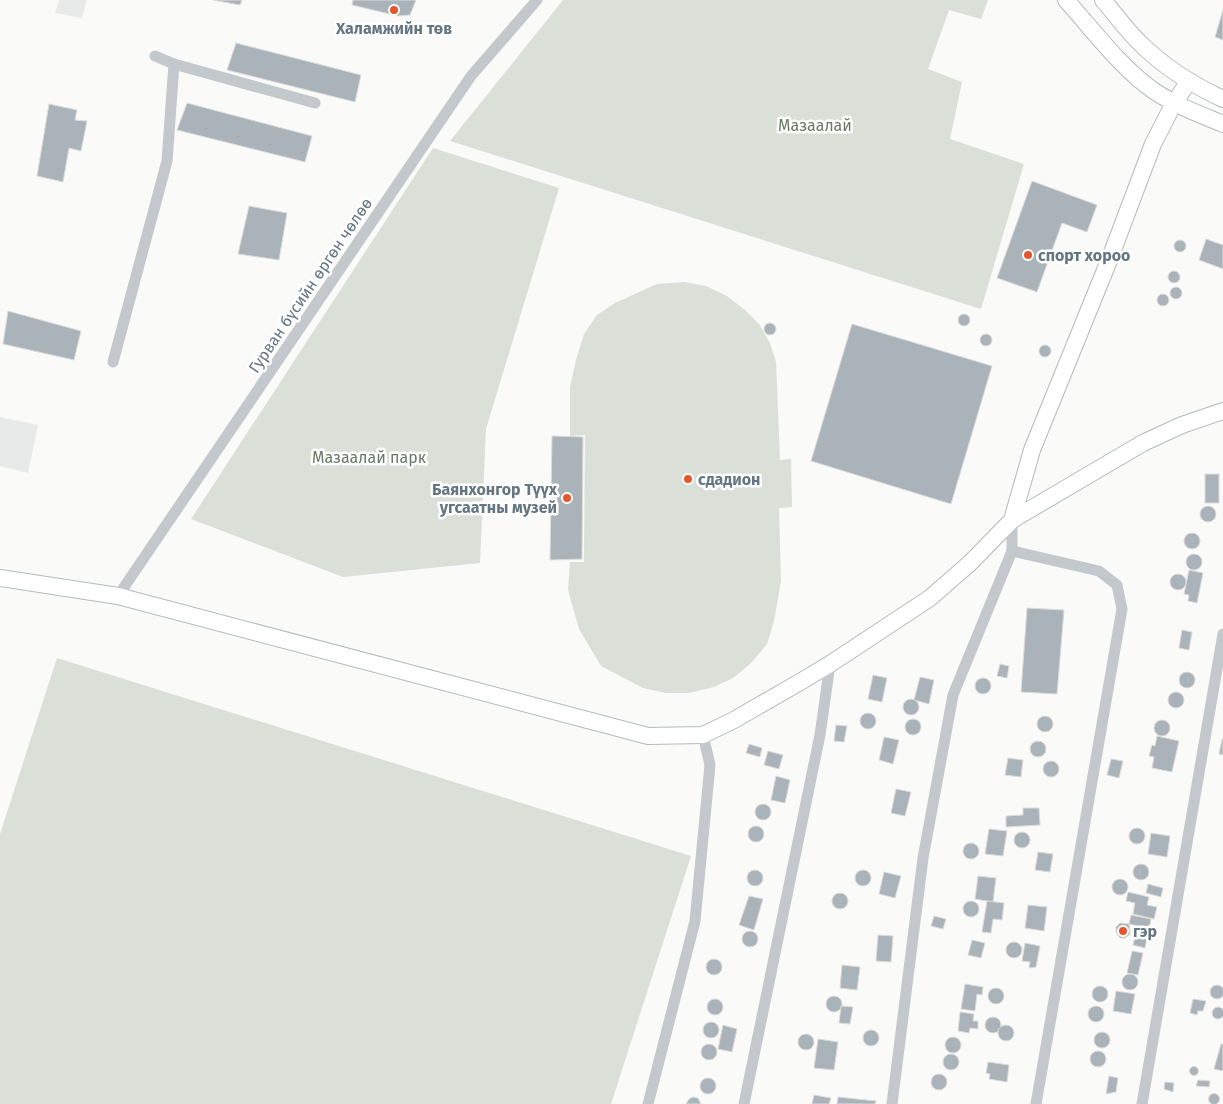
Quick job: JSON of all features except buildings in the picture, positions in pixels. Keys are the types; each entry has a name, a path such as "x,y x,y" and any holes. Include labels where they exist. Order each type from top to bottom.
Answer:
{"street":[{"name":"Гурван бүсийн өргөн чөлөө","path":"118,596 471,76 537,0"},
{"path":"1066,0 1132,73 1153,90 1174,104 1223,124"},
{"path":"1103,0 1140,44 1198,88 1223,99"},
{"path":"155,56 174,64 315,103"},
{"path":"113,362 167,161 174,64"},
{"path":"892,1104 923,858 953,695 1012,551 1012,520 1032,450 1110,258 1153,144 1174,104 1189,81"},
{"path":"0,578 118,596 648,736 703,735 734,720 830,664 930,598 970,563 1012,520 1143,443 1182,425 1223,411"},
{"path":"1012,551 1099,571 1117,584 1122,610 1036,1104"},
{"path":"1142,1104 1223,634"},
{"path":"744,1104 820,735 830,664"},
{"path":"648,1104 694,921 710,766 703,735"}],"shaded area":[{"path":"59,0 87,0 82,18 55,13"},
{"path":"0,417 38,425 28,473 0,466"}],"green space":[{"name":"Мазаалай","path":"563,0 988,0 981,19 949,10 928,69 962,82 950,139 1024,164 981,309 450,141"},
{"name":"Мазаалай парк","path":"433,148 559,188 486,429 480,563 343,577 191,519"},
{"name":"сдадион","path":"684,282 706,286 727,296 759,324 770,343 776,362 780,460 791,459 792,507 779,508 781,581 774,621 767,644 750,664 733,678 714,687 689,693 666,693 643,688 601,666 579,629 568,590 570,562 584,562 585,435 570,436 570,387 584,334 597,315 615,303 657,284"},
{"path":"57,658 691,856 611,1104 0,1104 0,834"}],"place":[{"name":"Халамжийн төв","path":"394,10"},
{"name":"спорт хороо","path":"1028,255"},
{"name":"сдадион","path":"688,479"},
{"name":"Баянхонгор Түүх угсаатны музей","path":"567,498"},
{"name":"гэр","path":"1123,931"}]}
